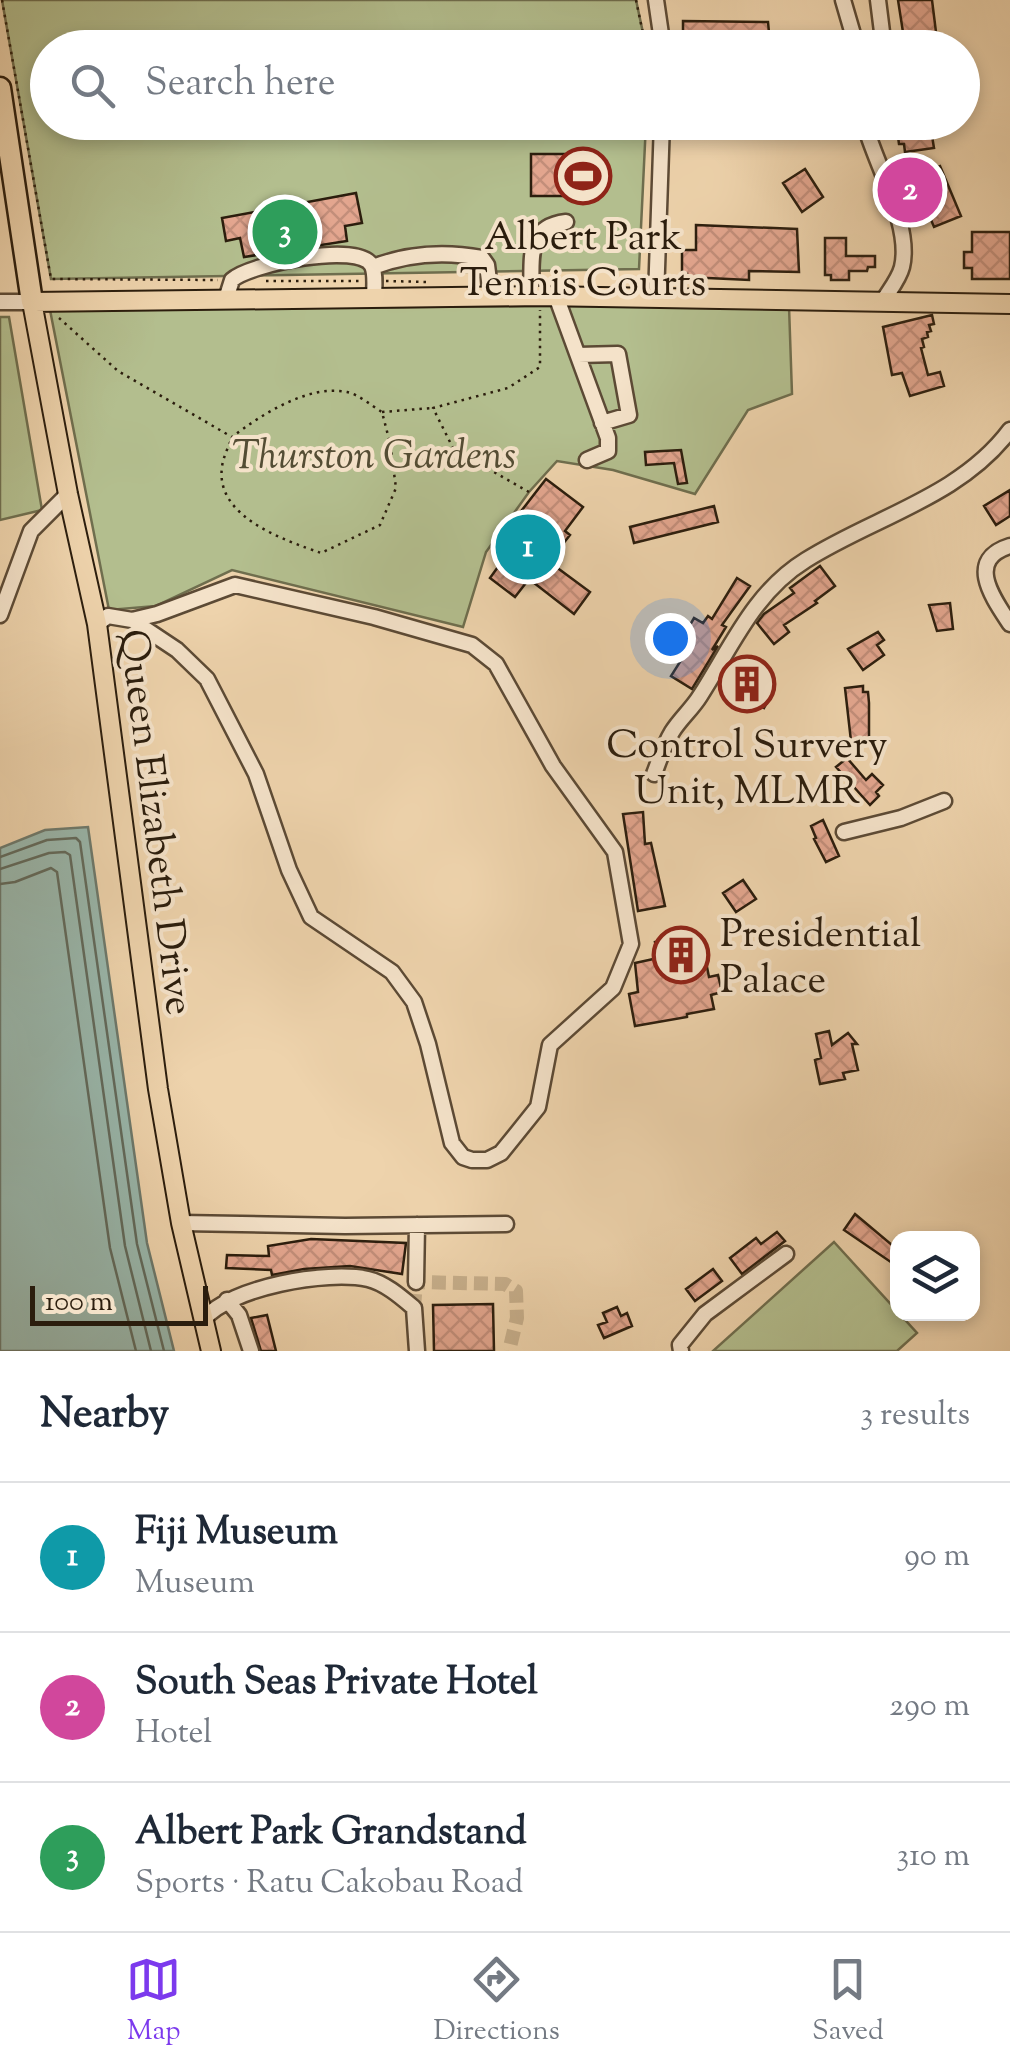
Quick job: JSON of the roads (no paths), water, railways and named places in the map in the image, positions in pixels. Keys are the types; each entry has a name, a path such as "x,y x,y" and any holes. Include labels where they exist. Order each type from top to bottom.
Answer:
{"highway":[{"path":"0,88 10,210 32,302"}],"main road":[{"path":"32,302 542,296 1010,304"},
{"name":"Queen Elizabeth Drive","path":"32,302 68,494 98,624 143,981 180,1223 210,1351"}],"street":[{"path":"656,0 660,30"},
{"path":"843,0 852,30"},
{"path":"878,0 882,30"},
{"path":"656,298 661,140"},
{"path":"870,140 903,246 902,271 883,302"},
{"path":"566,222 548,224 535,240 542,296 578,355 608,438 608,451 587,460"},
{"path":"373,268 397,258 442,252 482,258 487,265 492,296"},
{"path":"226,300 238,274 270,264 330,255 358,255 373,268 374,298"},
{"path":"0,302 32,302"},
{"path":"578,355 618,354 630,415 602,423"},
{"path":"654,774 672,732 697,701 772,584 827,547 954,482 985,460 1010,430"},
{"path":"0,616 6,607 6,579 31,531 68,494"},
{"path":"1010,546 996,550 985,568 987,582 1010,624"},
{"path":"98,624 108,616 132,620 154,633 207,679 256,774 289,870 311,917 392,972 414,1002 452,1143 463,1157 487,1160 501,1153 538,1107 550,1045 613,988 631,944 614,852 553,766 496,664 472,645 374,617 234,585 132,620"},
{"path":"154,633 157,614"},
{"path":"844,832 900,818 944,801"},
{"path":"180,1223 506,1224"},
{"path":"416,1225 416,1282"},
{"path":"681,1351 680,1345 705,1314 786,1254"},
{"path":"204,1319 214,1307 246,1290 338,1277 370,1279 414,1308 417,1351"},
{"path":"227,1300 239,1315 251,1351"}],"water":[{"path":"88,827 147,1243 174,1351 0,1351 0,848 45,830"}],"tunnel":[{"path":"414,1308 416,1282 505,1284 516,1291 517,1318 509,1351"}],"place":[{"name":"Albert Park Tennis Courts","path":"583,176"},
{"name":"South Seas Private Hotel","path":"910,190"},
{"name":"Albert Park Grandstand","path":"285,232"},
{"name":"Fiji Museum","path":"528,547"},
{"name":"Control Survery Unit, MLMR","path":"747,684"},
{"name":"Presidential Palace","path":"681,955"}],"park label":[{"name":"Thurston Gardens","path":"374,454"}]}
